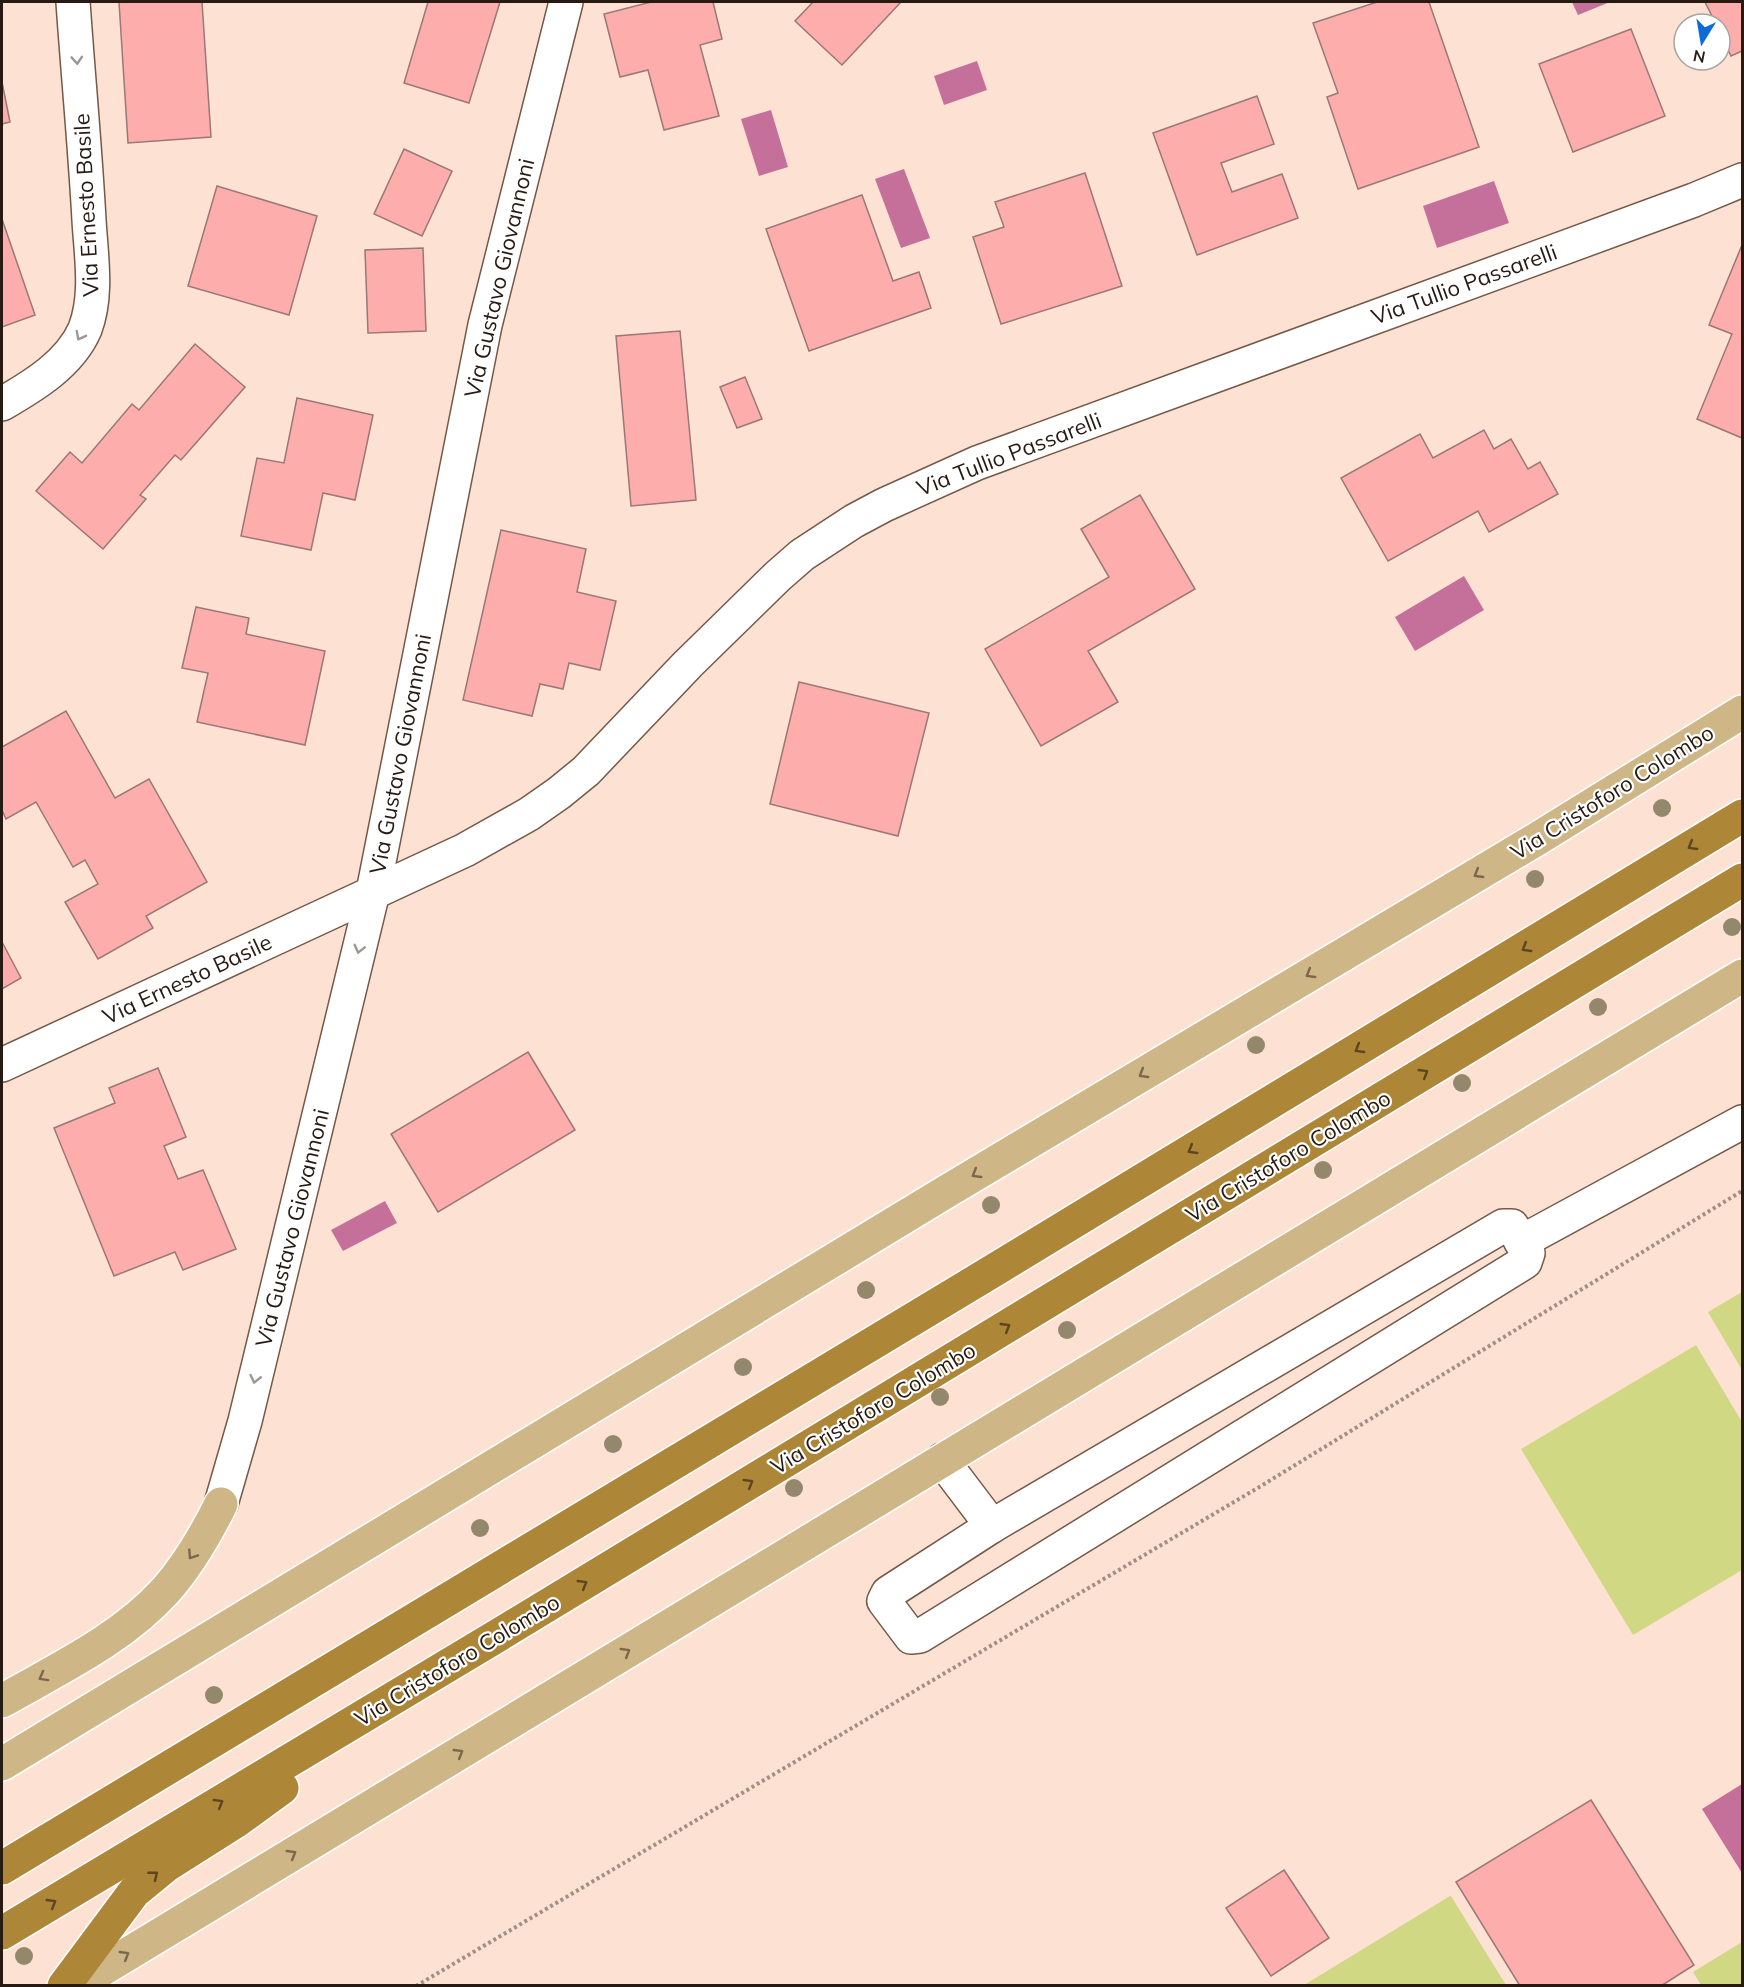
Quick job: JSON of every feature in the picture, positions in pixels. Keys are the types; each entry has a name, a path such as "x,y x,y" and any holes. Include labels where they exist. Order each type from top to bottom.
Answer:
{"highway":[{"path":"2,1868 1743,816"},
{"name":"Via Cristoforo Colombo","path":"2,1934 1743,879"},
{"path":"64,1986 128,1898 148,1880 167,1865 238,1820 497,1636"}],"main road":[{"name":"Via Cristoforo Colombo","path":"2,1764 944,1193 1537,839 1743,712"},
{"path":"75,1986 1743,976"},
{"path":"1653,1031 1743,999"},
{"path":"2,1701 87,1653 151,1605 182,1569 210,1526 221,1504"}],"street":[{"name":"Via Ernesto Basile","path":"2,404 51,371 67,357 85,329 91,307 92,284 87,198 73,2"},
{"name":"Via Gustavo Giovannoni","path":"221,1504 245,1421 373,892 485,325 566,2"},
{"name":"Via Tullio Passarelli","path":"373,892 465,850 497,833 560,793 586,771 688,664 778,576 802,555 830,536 884,505 977,463 1070,431 1743,180"},
{"name":"Via Ernesto Basile","path":"2,1065 373,892"},
{"path":"1521,1242 1743,1122"},
{"path":"1503,1226 1512,1226 1521,1242 1528,1253 1525,1262 920,1636 911,1636 884,1600 888,1593 992,1526 1503,1226"},
{"path":"942,1460 992,1526"}],"path":[{"path":"416,1986 1250,1492 1743,1191"}],"green space":[{"path":"1742,1292 1742,1370 1708,1312"},
{"path":"1696,1345 1742,1422 1742,1570 1633,1635 1521,1449"},
{"path":"1450,1896 1506,1985 1304,1985"},
{"path":"1742,1942 1742,1985 1701,1985 1693,1972"}],"shaded area":[{"path":"1572,2 1610,2 1578,15"},
{"path":"977,61 987,90 944,105 934,76"},
{"path":"771,110 788,167 759,176 741,119"},
{"path":"904,169 930,238 901,248 875,179"},
{"path":"1494,181 1509,223 1437,248 1423,206"},
{"path":"1464,576 1484,610 1415,651 1395,617"},
{"path":"385,1201 397,1223 343,1251 331,1230"},
{"path":"1742,1784 1742,1873 1702,1809"}],"building":[{"path":"119,2 202,2 211,137 128,143"},
{"path":"428,2 500,2 469,103 404,83"},
{"path":"651,2 713,2 722,39 700,45 719,116 664,130 648,70 620,77 604,14"},
{"path":"813,2 901,2 842,65 795,21"},
{"path":"1377,2 1429,2 1479,147 1358,189 1327,97 1338,93 1313,23"},
{"path":"1705,2 1742,2 1742,51 1732,56 1732,12 1710,12"},
{"path":"1631,29 1665,116 1573,152 1539,64"},
{"path":"2,82 10,122 2,124"},
{"path":"1257,96 1274,144 1221,163 1232,192 1282,174 1298,218 1197,255 1153,133"},
{"path":"404,149 452,171 422,236 374,214"},
{"path":"1085,173 1122,286 1001,324 973,237 1004,227 995,202"},
{"path":"217,186 317,216 289,315 188,286"},
{"path":"862,195 893,281 919,272 931,308 809,351 766,229"},
{"path":"2,219 35,315 2,327"},
{"path":"1742,245 1742,438 1697,419 1732,334 1709,325"},
{"path":"423,248 426,331 368,333 365,250"},
{"path":"680,331 696,500 631,506 616,336"},
{"path":"195,344 245,387 181,460 175,455 140,495 146,499 103,549 36,491 70,452 82,463 132,404 139,410"},
{"path":"745,377 762,419 737,428 720,387"},
{"path":"297,398 373,415 355,500 323,493 311,550 241,536 257,458 284,463"},
{"path":"1484,430 1494,449 1511,439 1528,469 1540,462 1558,494 1489,532 1478,511 1388,561 1341,478 1420,434 1433,458"},
{"path":"1140,495 1195,589 1088,651 1118,702 1041,746 985,649 1109,577 1081,529"},
{"path":"501,530 586,549 577,592 616,601 600,670 569,663 563,689 540,684 532,716 463,700"},
{"path":"196,607 249,618 246,634 325,651 305,745 197,722 208,673 182,668"},
{"path":"799,682 929,713 898,836 770,804"},
{"path":"66,711 115,798 149,779 207,882 146,916 153,928 98,959 65,902 98,884 85,860 73,867 36,802 6,819 2,810 2,747"},
{"path":"2,942 21,978 2,989"},
{"path":"528,1052 575,1130 438,1212 391,1134"},
{"path":"158,1068 186,1137 164,1146 178,1179 203,1170 236,1249 183,1270 175,1252 114,1276 54,1128 115,1103 109,1088"},
{"path":"1591,1800 1694,1965 1661,1986 1520,1986 1456,1882"},
{"path":"1284,1870 1329,1938 1271,1976 1226,1908"}]}
